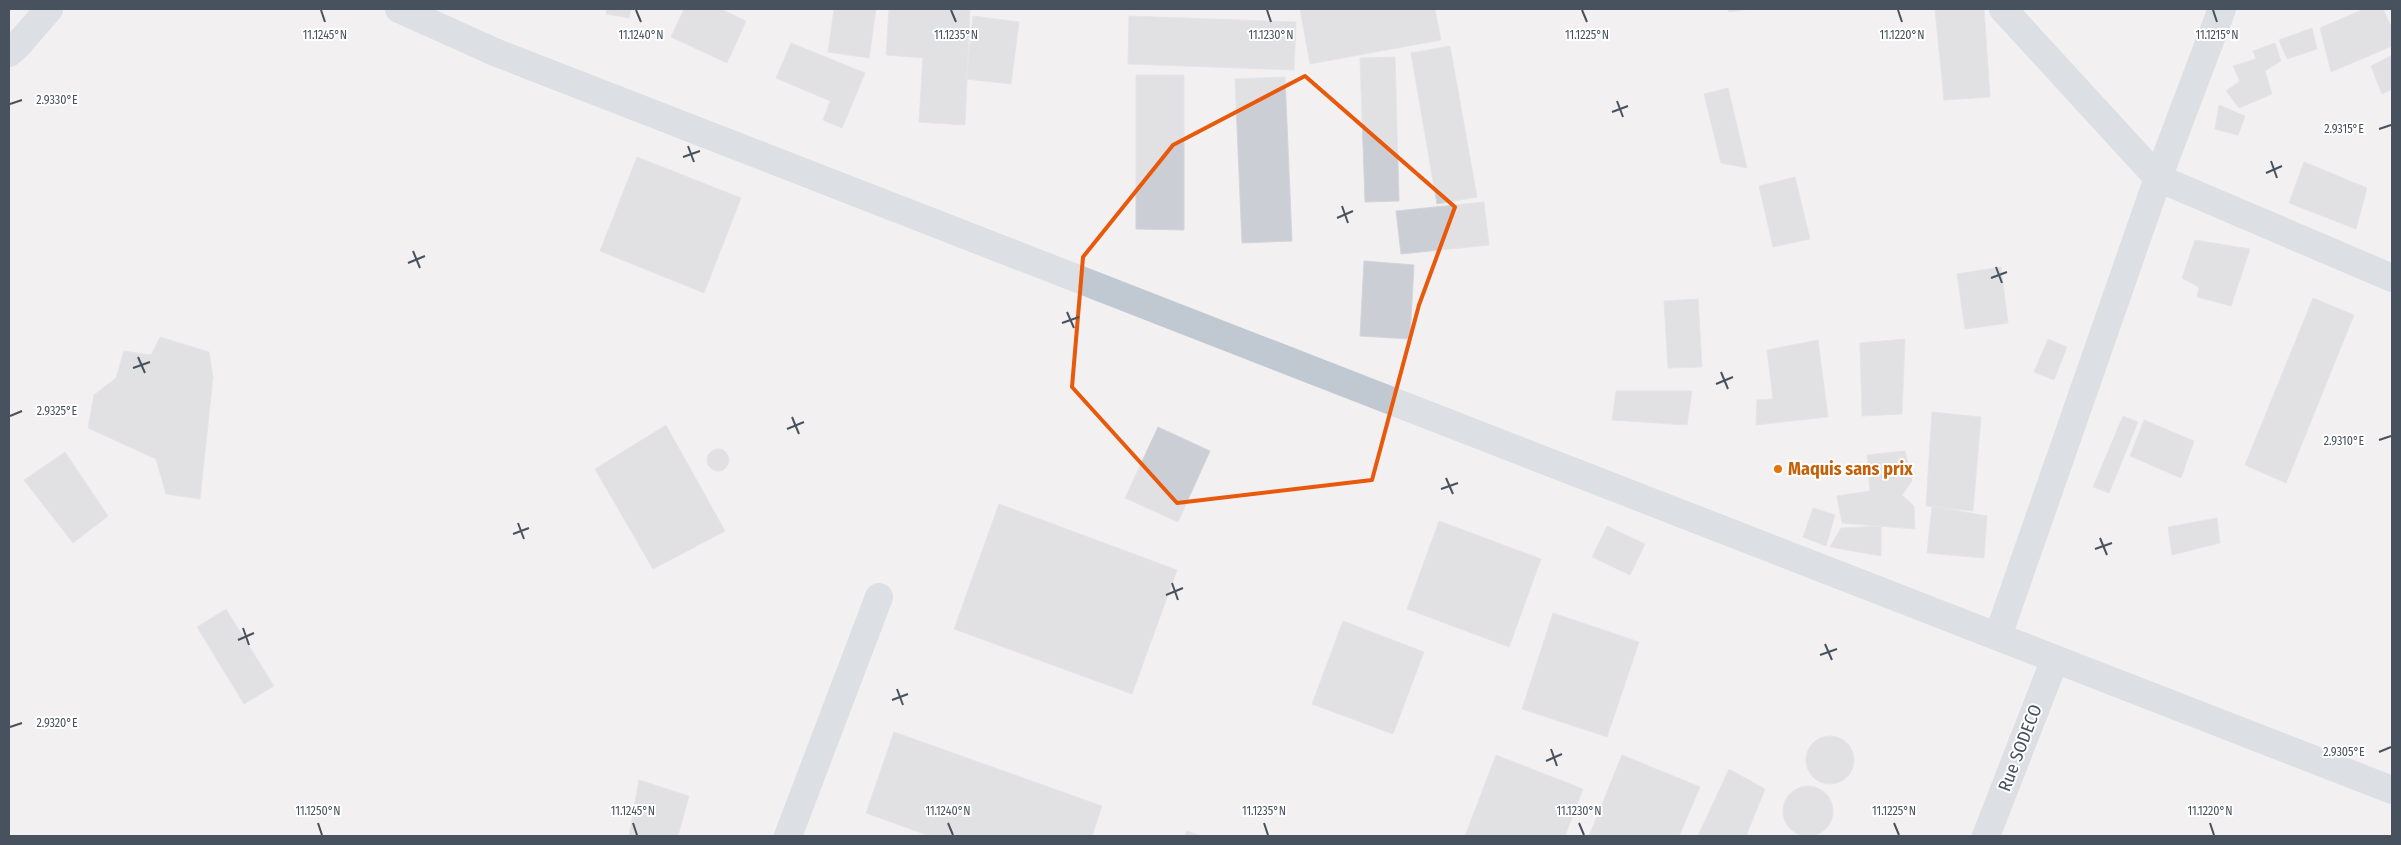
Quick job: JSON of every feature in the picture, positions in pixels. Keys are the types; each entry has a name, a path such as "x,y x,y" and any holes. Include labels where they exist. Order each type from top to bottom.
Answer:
{"street":[{"path":"9,53 49,9"},
{"path":"399,9 497,53 2392,790"},
{"path":"2003,9 2158,178 2392,278"},
{"path":"1998,636 2158,178 2222,9"},
{"path":"788,836 879,597"},
{"name":"Rue SODECO","path":"1986,836 2055,659"}],"highlighted area":[{"path":"1305,76 1455,207 1419,305 1372,480 1177,503 1072,387 1083,257 1173,145"}],"building":[{"path":"607,9 631,9 629,18 606,14"},
{"path":"684,9 721,9 746,21 727,63 671,37"},
{"path":"834,9 876,9 869,58 828,52"},
{"path":"889,9 970,10 965,125 919,122 923,58 886,55"},
{"path":"1300,9 1435,9 1441,40 1310,64"},
{"path":"1728,9 1750,9 1729,12"},
{"path":"1935,9 1984,9 1990,97 1944,100"},
{"path":"2364,9 2383,9 2392,28 2392,46 2331,72 2320,28"},
{"path":"973,16 1019,22 1011,84 966,79"},
{"path":"1129,16 1296,22 1294,70 1128,64"},
{"path":"2312,28 2317,49 2287,59 2279,40"},
{"path":"791,43 865,73 842,128 823,120 830,101 776,78"},
{"path":"2275,43 2281,61 2265,71 2272,94 2239,108 2226,91 2240,81 2233,66 2256,59 2253,51"},
{"path":"1450,46 1477,197 1437,204 1411,53"},
{"path":"2392,55 2392,89 2382,94 2371,66"},
{"path":"1395,57 1399,201 1365,202 1360,58"},
{"path":"1136,75 1184,75 1184,230 1136,229"},
{"path":"1285,77 1292,241 1242,243 1235,79"},
{"path":"1728,88 1747,168 1721,163 1704,94"},
{"path":"2219,105 2245,116 2238,135 2215,129"},
{"path":"637,157 741,198 704,293 600,251"},
{"path":"2304,162 2367,188 2356,229 2289,203"},
{"path":"1795,177 1810,239 1773,247 1759,186"},
{"path":"1484,202 1489,245 1401,254 1396,211"},
{"path":"2195,240 2250,249 2231,306 2197,297 2199,287 2182,278"},
{"path":"1364,261 1414,265 1410,339 1360,336"},
{"path":"2001,267 2008,323 1965,329 1957,274"},
{"path":"2313,298 2354,315 2286,483 2245,465"},
{"path":"1698,299 1702,367 1668,368 1664,301"},
{"path":"160,337 209,352 213,377 200,499 166,494 156,459 88,428 94,395 116,378 124,351 151,355"},
{"path":"1905,339 1902,414 1862,416 1860,343"},
{"path":"2048,339 2067,347 2054,380 2034,372"},
{"path":"1818,340 1828,417 1756,425 1757,400 1773,399 1767,350"},
{"path":"1616,391 1692,391 1687,425 1612,420"},
{"path":"1932,412 1981,417 1973,511 1926,506"},
{"path":"2123,416 2138,422 2109,493 2093,487"},
{"path":"2144,420 2194,441 2181,478 2130,456"},
{"path":"666,425 725,531 653,569 595,469"},
{"path":"1158,427 1210,451 1178,522 1125,498"},
{"path":"714,449 722,449 729,456 729,464 722,471 714,471 707,464 707,456"},
{"path":"1905,451 1912,481 1902,495 1914,506 1915,529 1842,523 1837,496 1870,491 1867,455"},
{"path":"65,452 108,516 73,543 24,480"},
{"path":"999,504 1177,570 1132,694 954,629"},
{"path":"1932,506 1987,516 1984,558 1927,553"},
{"path":"1813,508 1835,515 1826,546 1803,537"},
{"path":"2217,518 2220,543 2172,555 2168,527"},
{"path":"1439,521 1541,559 1509,647 1407,609"},
{"path":"1607,526 1645,544 1630,575 1592,557"},
{"path":"1881,526 1881,556 1830,547 1841,528"},
{"path":"226,609 274,686 244,704 197,627"},
{"path":"1553,613 1639,642 1607,737 1522,709"},
{"path":"1343,621 1424,652 1393,734 1312,704"},
{"path":"894,732 1102,806 1092,836 930,836 866,813"},
{"path":"1830,736 1839,738 1847,743 1852,751 1854,760 1852,769 1847,777 1839,782 1830,784 1821,782 1813,777 1808,769 1806,760 1808,751 1813,743 1821,738"},
{"path":"1496,755 1583,789 1565,836 1465,836"},
{"path":"1622,755 1700,787 1679,836 1589,836"},
{"path":"1729,769 1765,789 1746,836 1698,836"},
{"path":"639,780 689,796 678,836 629,836"},
{"path":"1808,786 1817,788 1828,797 1833,811 1831,820 1822,831 1808,836 1799,834 1788,825 1783,811 1785,802 1794,791"},
{"path":"1187,831 1201,836 1185,836"}],"place":[{"name":"Maquis sans prix","path":"1778,469"}]}
